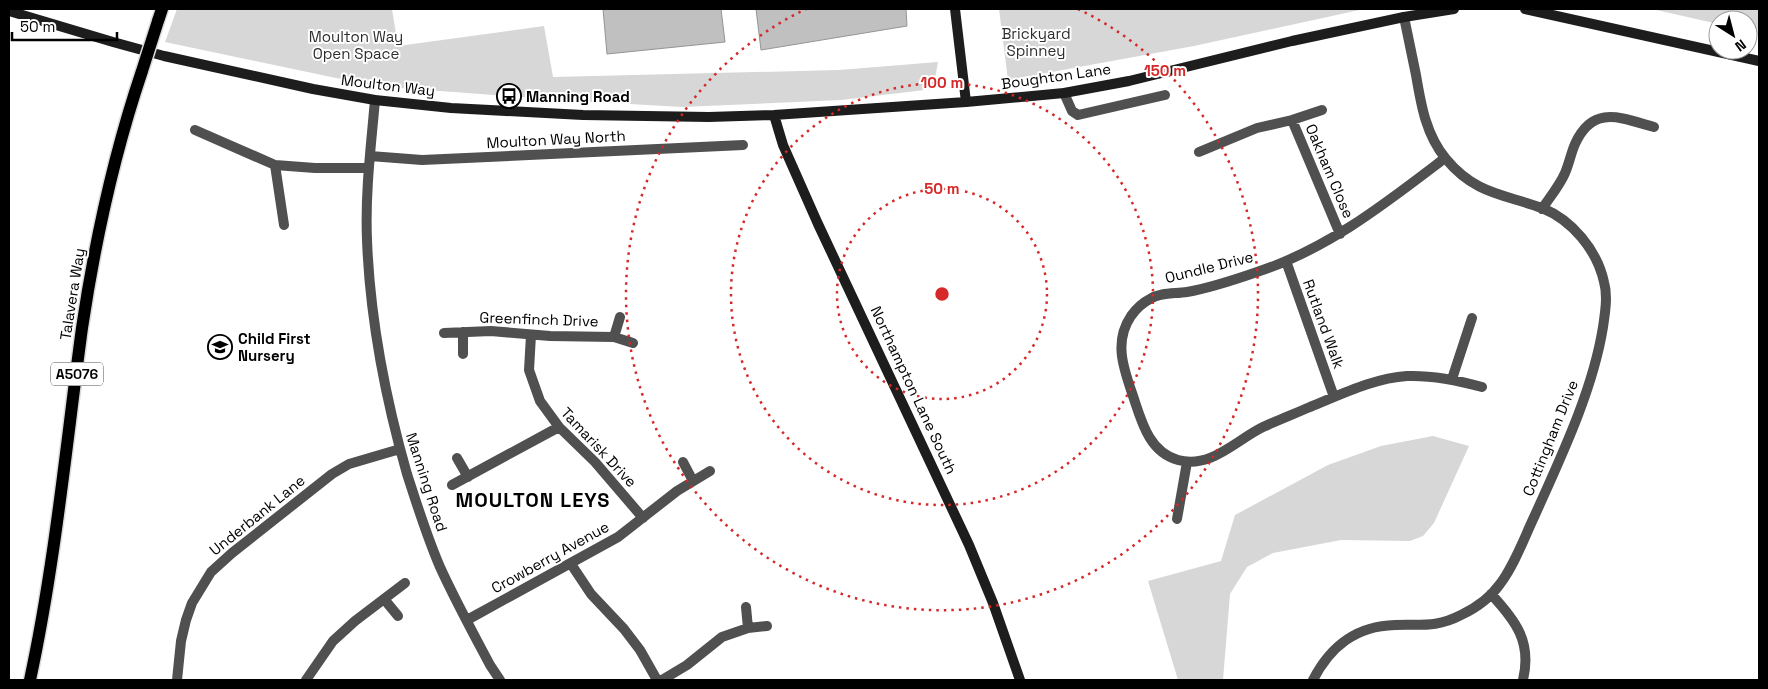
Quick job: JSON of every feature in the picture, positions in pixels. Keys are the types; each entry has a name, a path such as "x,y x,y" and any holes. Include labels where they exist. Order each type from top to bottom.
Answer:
{"main road":[{"name":"Talavera Way","path":"30,680 49,582 82,327 97,244 116,154 160,15"}],"street":[{"path":"955,9 966,102"},
{"name":"Boughton Lane","path":"774,115 966,102 1064,93 1129,81 1292,41 1404,17 1454,9"},
{"path":"1525,9 1759,60"},
{"name":"Moulton Way","path":"9,11 164,56 304,88 375,100 451,108 584,115 709,117 774,115"},
{"name":"Cottingham Drive","path":"1312,680 1328,655 1348,638 1378,627 1395,625 1426,626 1442,623 1476,607 1491,594 1509,571 1572,432 1595,363 1603,329 1606,303 1604,282 1597,262 1586,243 1573,228 1556,215 1542,208 1488,192 1471,182 1445,158 1430,135 1424,118 1404,17"},
{"path":"1064,93 1072,110 1078,115 1165,95"},
{"name":"Manning Road","path":"375,100 369,168 366,238 370,295 378,354 400,449 419,512 440,566 490,665 500,680"},
{"name":"Oakham Close","path":"1199,152 1258,128 1292,120 1322,110"},
{"name":"Northampton Lane South","path":"774,115 783,145 818,224 969,545 993,603 1020,680"},
{"path":"1542,208 1565,174 1574,145 1582,131 1591,122 1608,116 1620,117 1654,127"},
{"name":"Oakham Close","path":"1292,120 1340,234"},
{"path":"195,130 275,165 315,168 369,168"},
{"name":"Moulton Way North","path":"370,156 422,160 743,145"},
{"name":"Oundle Drive","path":"1187,462 1177,460 1165,454 1149,437 1123,365 1121,348 1126,323 1139,306 1151,298 1166,293 1186,292 1215,285 1286,262 1340,234 1386,203 1445,158"},
{"path":"275,165 284,225"},
{"name":"Rutland Walk","path":"1286,262 1334,397"},
{"name":"Greenfinch Drive","path":"614,337 620,317"},
{"path":"1452,379 1472,318"},
{"name":"Greenfinch Drive","path":"444,334 491,331 531,335 614,337 633,343"},
{"name":"Greenfinch Drive","path":"463,332 463,354"},
{"name":"Tamarisk Drive","path":"531,335 529,370 540,401 559,427 595,462 642,518"},
{"path":"1177,519 1187,462 1210,459 1262,428 1334,397 1390,379 1406,376 1452,379 1482,387"},
{"path":"452,485 559,427"},
{"name":"Underbank Lane","path":"176,680 181,641 192,603 206,580 220,563 332,474 349,464 400,449"},
{"path":"457,458 468,477"},
{"path":"683,462 693,481"},
{"name":"Crowberry Avenue","path":"467,620 618,537 677,490 710,471"},
{"path":"571,564 591,594 624,629 640,650 657,680"},
{"path":"306,680 333,640 405,583"},
{"path":"1491,594 1511,615 1523,640 1526,656 1523,680"},
{"path":"384,599 398,616"},
{"path":"746,607 748,628"},
{"path":"662,680 687,665 722,637 748,628 767,626"}],"green space":[{"name":"Moulton Way Open Space","path":"177,9 392,9 398,46 544,26 553,77 839,70 938,62 933,89 841,100 682,107 560,100 374,86 165,42"},
{"name":"Brickyard Spinney","path":"999,9 1364,9 1194,46 1008,80"},
{"path":"1652,9 1759,9 1759,34 1758,10 1708,10 1708,22"},
{"path":"1433,436 1469,446 1434,523 1423,536 1410,541 1341,540 1273,553 1247,567 1230,594 1223,680 1178,680 1148,581 1221,561 1235,515 1328,465 1381,446"}],"building":[{"path":"603,9 721,9 725,42 607,54"},
{"path":"756,9 906,9 907,26 761,50"}],"place":[{"name":"Manning Road","path":"509,96"},
{"name":"Child First Nursery","path":"220,347"}],"district":[{"name":"MOULTON LEYS","path":"533,500"}]}
